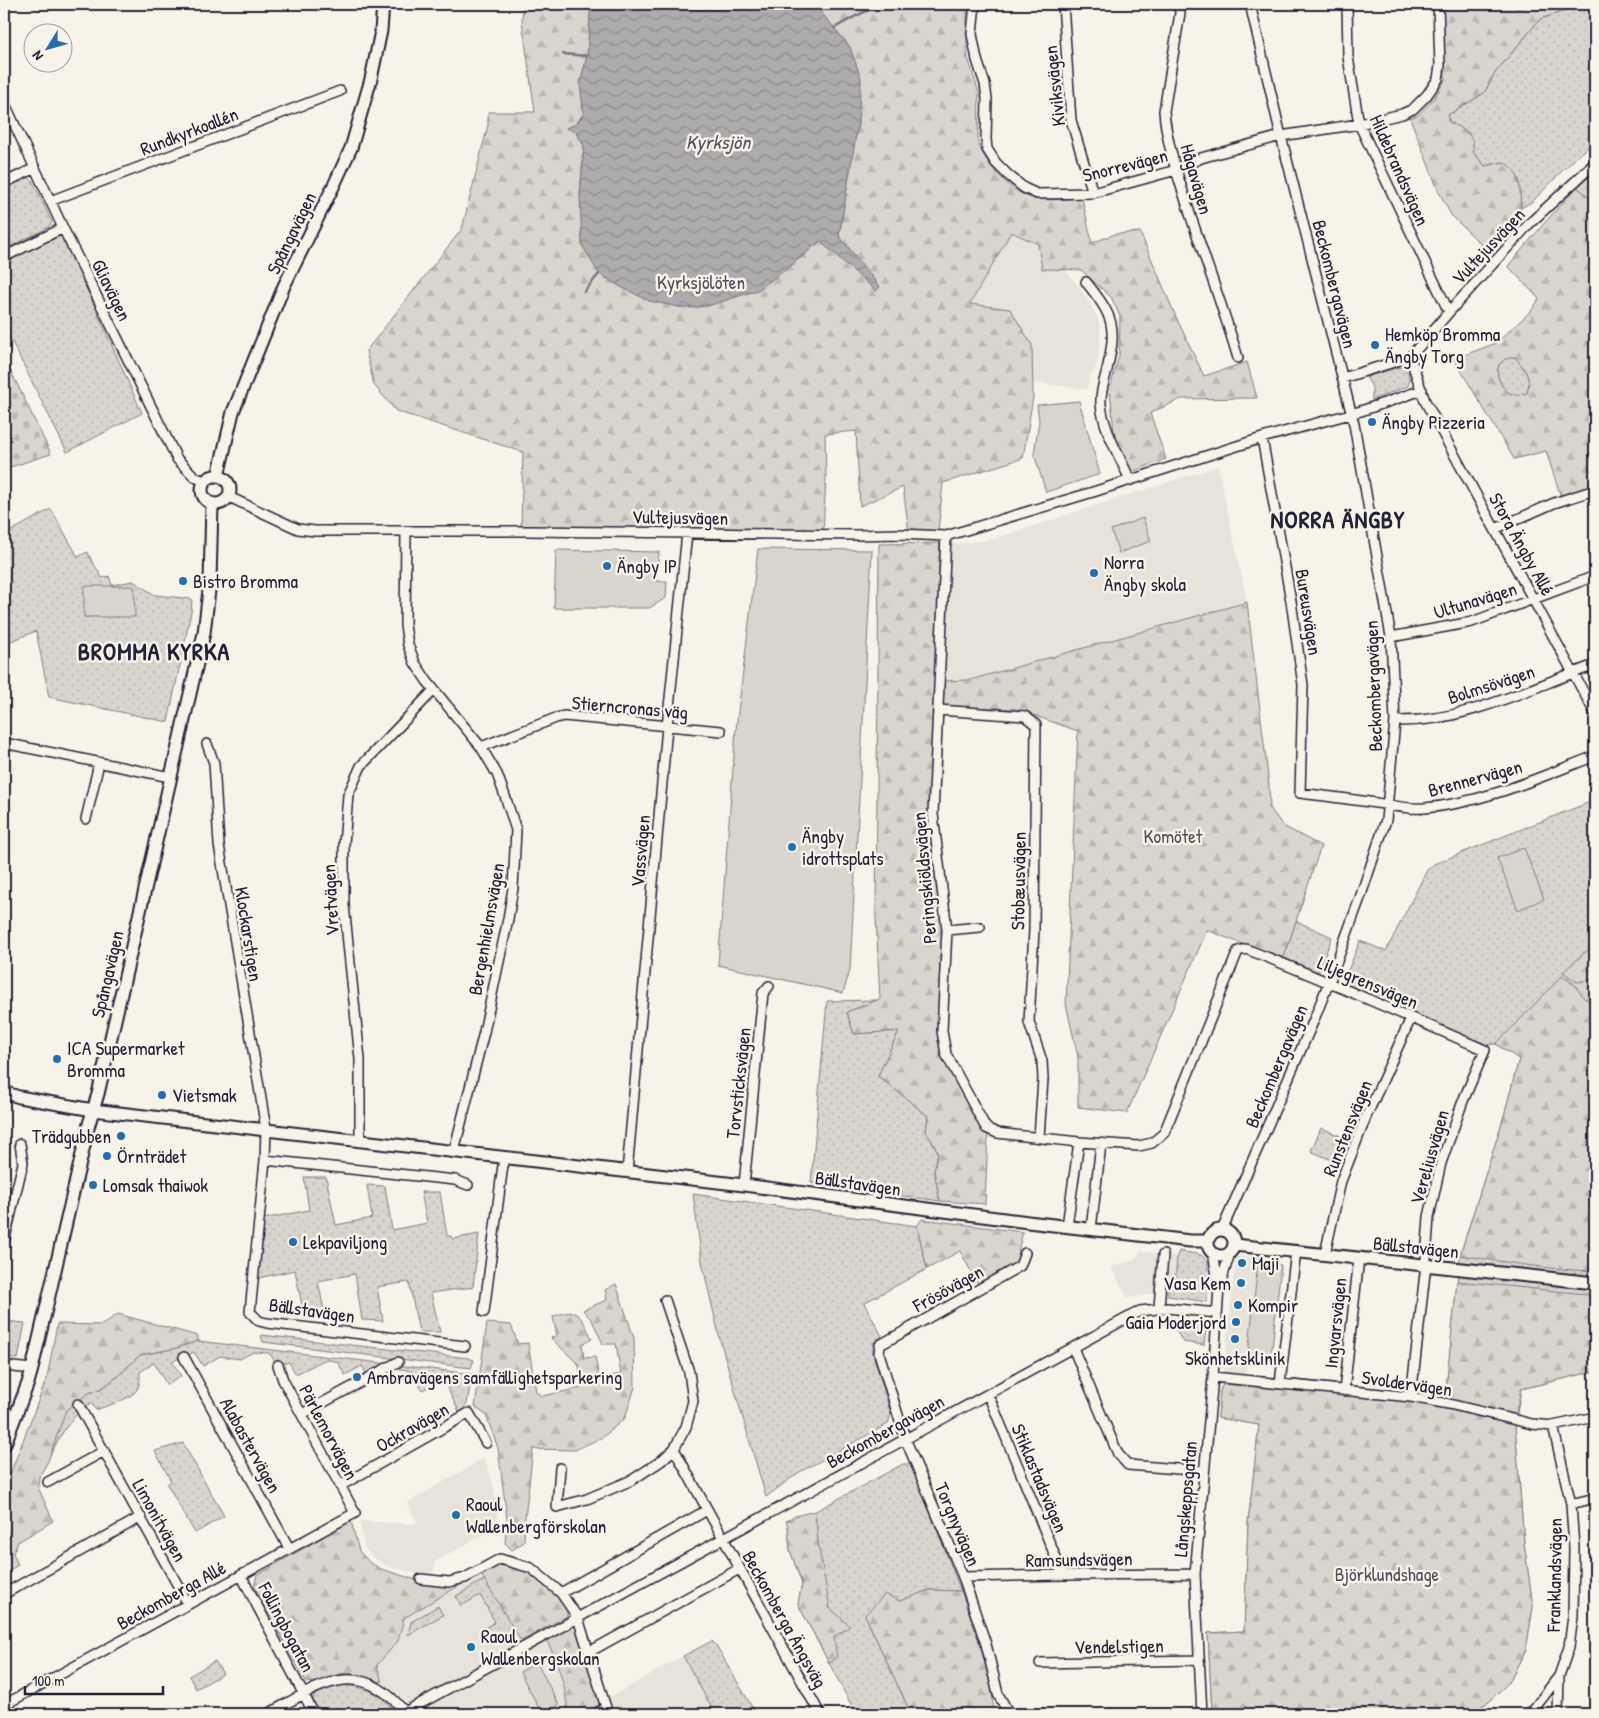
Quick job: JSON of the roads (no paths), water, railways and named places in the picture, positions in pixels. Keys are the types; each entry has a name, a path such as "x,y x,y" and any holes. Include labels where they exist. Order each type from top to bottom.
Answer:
{"street":[{"name":"Spångavägen","path":"218,476 233,412 284,286 336,183 351,148 371,80 381,31 383,4"},
{"name":"Snorrevägen","path":"976,4 972,34 987,99 987,149 996,163 1008,175 1024,188 1037,194 1093,193 1176,170 1201,158 1281,136 1359,124 1402,114 1413,109 1427,95 1438,79 1440,66 1438,4"},
{"name":"Kiviksvägen","path":"1063,4 1071,120 1093,193"},
{"name":"Hågavägen","path":"1179,4 1180,13 1164,111 1165,125 1176,170 1197,238 1228,324 1238,358"},
{"name":"Beckombergavägen","path":"1222,1230 1329,982 1360,898 1386,820 1395,721 1391,637 1352,413 1281,136 1250,4"},
{"name":"Hildebrandsvägen","path":"1347,4 1348,57 1359,124 1449,312"},
{"name":"Rundkyrkoallén","path":"50,201 340,91"},
{"name":"Gliavägen","path":"4,102 63,228 177,459 195,477 204,481"},
{"name":"Vultejusvägen","path":"1410,357 1529,224 1595,163"},
{"path":"4,184 35,168"},
{"path":"4,257 63,228"},
{"path":"1086,282 1102,302 1112,322 1113,332 1110,357 1102,388 1101,403 1104,417 1130,480"},
{"path":"1343,378 1410,357"},
{"name":"Stora Ängby Allé","path":"1410,357 1425,401 1595,712"},
{"name":"Vultejusvägen","path":"229,496 298,529 315,531 899,534 946,536 1422,390"},
{"name":"Bureusvägen","path":"1262,438 1291,601 1303,685 1300,793"},
{"path":"218,476 224,478 229,483 229,496 222,503 212,504 204,498 202,487 204,481 210,477 218,476"},
{"path":"1495,529 1554,503 1595,490"},
{"name":"Spångavägen","path":"4,1446 32,1369 98,1094 204,633 210,582 212,504"},
{"name":"Bergenhielmsvägen","path":"406,531 405,625 408,645 414,663 481,747 497,774 516,830 513,888 484,1032 454,1151"},
{"name":"Vassvägen","path":"627,1172 667,726 687,533"},
{"name":"Peringskiöldsvägen","path":"946,536 933,814 948,930 942,1031 946,1054 986,1128 997,1133 1079,1142 1139,1146 1152,1143 1164,1133 1238,951"},
{"name":"Ultunavägen","path":"1391,637 1472,622 1595,576"},
{"name":"Bolmsövägen","path":"1395,721 1409,722 1473,709 1595,666"},
{"name":"Vretvägen","path":"360,1140 360,1059 344,905 344,844 348,795 361,766 434,690"},
{"name":"Stobæusvägen","path":"938,710 1025,716 1036,725 1034,930 1029,1022 1042,1061 1044,1079 1038,1136"},
{"name":"Stierncronas väg","path":"481,747 564,716 721,731"},
{"path":"4,743 170,777"},
{"name":"Klockarstigen","path":"207,744 214,763 219,845 266,1129"},
{"name":"Brennervägen","path":"1300,793 1400,808 1423,809 1470,800 1512,787 1595,756"},
{"path":"86,819 100,763"},
{"path":"948,930 980,927"},
{"name":"Liljegrensvägen","path":"1238,951 1246,949 1329,982 1485,1050"},
{"name":"Torvsticksvägen","path":"744,1186 763,993 769,986"},
{"name":"Runstensvägen","path":"1325,1254 1341,1181 1366,1117 1411,1018"},
{"name":"Vereliusvägen","path":"1411,1397 1429,1217 1440,1163 1463,1101 1485,1050"},
{"name":"Bällstavägen","path":"4,1092 19,1097 93,1110 454,1151 1190,1241 1208,1241"},
{"name":"Bällstavägen","path":"266,1129 265,1160 250,1312 260,1321 267,1323 465,1346"},
{"path":"1067,1226 1079,1142"},
{"path":"4,1242 22,1163 20,1144"},
{"path":"1091,1229 1102,1144"},
{"path":"484,1312 504,1158"},
{"path":"265,1160 455,1180 468,1185"},
{"path":"1213,1253 1210,1250 1208,1241 1213,1232 1222,1230 1230,1234 1232,1247"},
{"name":"Bällstavägen","path":"1213,1253 1222,1256 1228,1253 1232,1247 1296,1251 1595,1283"},
{"name":"Långskeppsgatan","path":"1202,1714 1195,1574 1213,1378 1219,1287 1232,1247"},
{"path":"1280,1383 1296,1251"},
{"name":"Frösövägen","path":"880,1345 1020,1266 1025,1253"},
{"name":"Långskeppsgatan","path":"1213,1253 1219,1287"},
{"path":"1159,1308 1163,1255"},
{"name":"Ingvarsvägen","path":"1344,1391 1359,1258"},
{"path":"560,1468 557,1507 587,1499 632,1480 661,1461 674,1449 686,1426 693,1401 689,1372 665,1300"},
{"name":"Beckombergavägen","path":"304,1694 325,1684 342,1680 361,1681 382,1689 405,1712 1140,1311 1159,1308 1217,1313"},
{"name":"Torgnyvägen","path":"880,1345 879,1353 905,1438 963,1577 986,1644 998,1694 1009,1714"},
{"path":"1073,1348 1118,1454 1128,1465 1204,1471"},
{"name":"Alabastervägen","path":"184,1357 289,1548"},
{"path":"302,1414 398,1362"},
{"name":"Pärlemorvägen","path":"278,1365 283,1380 355,1513"},
{"path":"4,1366 32,1369"},
{"name":"Svoldervägen","path":"1213,1378 1411,1397 1532,1424 1553,1426 1595,1417"},
{"name":"Stiklastadsvägen","path":"988,1394 1063,1575"},
{"name":"Limonitvägen","path":"78,1404 188,1604"},
{"name":"Ockravägen","path":"340,1486 469,1413 486,1443"},
{"name":"Franklandsvägen","path":"1530,1714 1559,1676 1569,1647 1573,1616 1574,1548 1570,1504 1553,1426"},
{"name":"Beckomberga Ängsväg","path":"674,1449 820,1714"},
{"path":"48,1482 104,1451"},
{"path":"1570,1504 1595,1498"},
{"path":"561,1592 707,1510"},
{"name":"Beckomberga Allé","path":"4,1705 355,1513"},
{"path":"4,1594 141,1517"},
{"path":"421,1579 449,1582 465,1578 500,1559 531,1568 561,1592 578,1618 606,1711 595,1714"},
{"path":"589,1652 739,1569"},
{"name":"Ramsundsvägen","path":"963,1577 1195,1574"},
{"name":"Follingbogatan","path":"241,1575 314,1714"},
{"name":"Vendelstigen","path":"1040,1663 1199,1660"},
{"path":"1558,1714 1559,1676"},
{"name":"Follingbogatan","path":"268,1714 304,1694"}],"water":[{"name":"Kyrksjön","path":"591,4 814,4 850,47 861,78 858,123 839,236 880,287 876,291 820,241 758,290 708,306 684,308 649,301 599,274 582,245 580,196 584,146 576,132 566,128 576,124 584,113 580,84 587,56"}],"waterway":[{"path":"834,28 854,17 889,4"},
{"path":"563,54 587,56"},
{"path":"584,292 599,274"}],"place":[{"name":"Hemköp Bromma Ängby Torg","path":"1375,345"},
{"name":"Ängby Pizzeria","path":"1372,422"},
{"name":"Ängby IP","path":"607,566"},
{"name":"Norra Ängby skola","path":"1094,573"},
{"name":"Bistro Bromma","path":"183,581"},
{"name":"Ängby idrottsplats","path":"792,847"},
{"name":"ICA Supermarket Bromma","path":"57,1059"},
{"name":"Vietsmak","path":"162,1095"},
{"name":"Trädgubben","path":"121,1136"},
{"name":"Örnträdet","path":"107,1156"},
{"name":"Lomsak thaiwok","path":"93,1185"},
{"name":"Lekpaviljong","path":"293,1242"},
{"name":"Maji","path":"1242,1263"},
{"name":"Vasa Kem","path":"1241,1283"},
{"name":"Kompir","path":"1238,1305"},
{"name":"Gaia Moderjord","path":"1236,1322"},
{"name":"Skönhetsklinik","path":"1235,1339"},
{"name":"Ambravägens samfällighetsparkering","path":"357,1377"},
{"name":"Raoul Wallenbergförskolan","path":"456,1515"},
{"name":"Raoul Wallenbergskolan","path":"471,1647"}],"district":[{"name":"NORRA ÄNGBY","path":"1338,519"},
{"name":"BROMMA KYRKA","path":"154,651"}],"park label":[{"name":"Kyrksjölöten","path":"701,282"},
{"name":"Komötet","path":"1173,836"},
{"name":"Björklundshage","path":"1387,1574"}]}
